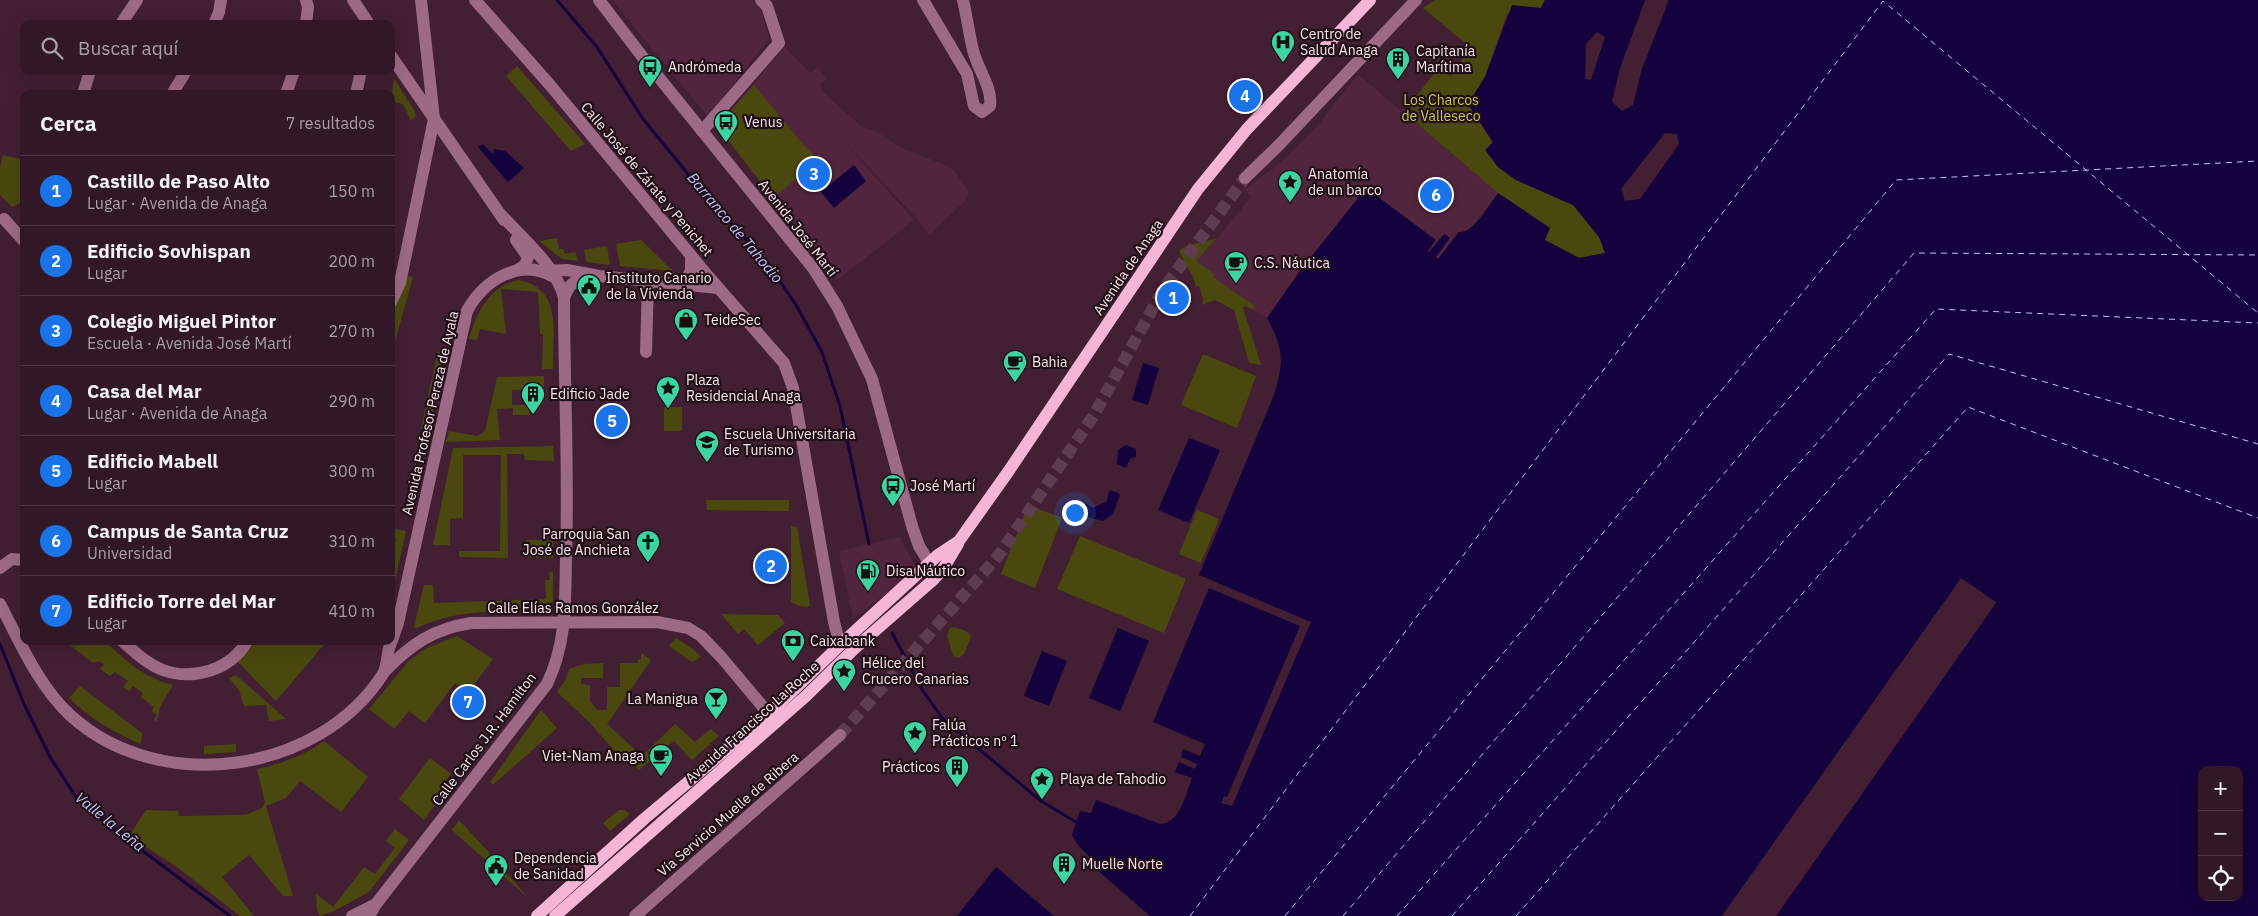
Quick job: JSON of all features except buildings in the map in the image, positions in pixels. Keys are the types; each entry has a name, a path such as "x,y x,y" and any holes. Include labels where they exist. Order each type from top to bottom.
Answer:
{"main road":[{"name":"Avenida de Anaga","path":"930,564 938,556 959,542 1198,189 1247,129 1370,0"},
{"name":"Avenida Francisco La Roche","path":"555,916 782,717 943,569 959,542"},
{"name":"Avenida Francisco La Roche","path":"537,916 644,819 769,714 840,645 930,564"},
{"path":"854,649 868,628 923,578 930,564 943,569"},
{"path":"769,714 782,717"},
{"path":"600,875 611,858 643,829 644,819"}],"street":[{"path":"124,20 138,0"},
{"path":"216,20 219,12 220,0"},
{"path":"306,0 308,7 306,20"},
{"path":"353,0 366,20"},
{"path":"395,294 400,283 434,119 421,0"},
{"name":"Calle José de Zárate y Penichet","path":"475,0 550,86 718,288 784,363 793,388 834,622 840,645"},
{"name":"Avenida José Martí","path":"599,0 813,268 837,306 872,379 912,526 919,546 930,564"},
{"path":"702,131 779,43 766,6 761,0"},
{"path":"923,0 967,74 974,106 982,112 990,106 991,97 978,68 963,0"},
{"path":"1245,178 1279,145 1416,0"},
{"path":"395,62 502,215 528,257 525,265 518,270"},
{"path":"84,90 89,75"},
{"path":"174,90 184,75"},
{"path":"287,90 293,75"},
{"path":"357,90 361,75"},
{"name":"Calle Carlos J.R. Hamilton","path":"352,916 376,904 547,684 560,650 564,622 568,514 564,298 562,289 502,215"},
{"path":"4,219 20,237"},
{"path":"683,284 691,271 691,256"},
{"name":"Avenida Profesor Peraza de Ayala","path":"395,631 467,311 474,298 482,289 498,278 518,270 718,288"},
{"path":"564,298 567,288 578,279 598,276"},
{"path":"646,352 648,281"},
{"path":"2,565 12,559 20,560"},
{"name":"Avenida Profesor Peraza de Ayala","path":"0,604 20,642"},
{"name":"Calle Elías Ramos González","path":"384,672 396,660 430,634 448,627 471,623 657,622 688,628 701,636 769,714"},
{"path":"398,623 402,638 408,639 430,634"},
{"name":"Avenida Profesor Peraza de Ayala","path":"22,645 51,696 71,716 107,741 130,751 164,761 220,765 276,754 330,726 350,711 371,690 384,672 390,645"},
{"path":"127,645 149,663 162,670 186,674 204,672 222,666 238,654 244,645"},
{"name":"Vía Servicio Muelle de Ribera","path":"635,916 840,735"},
{"path":"369,916 376,904"}],"shaded area":[{"path":"612,0 753,0 761,8 769,39 708,117"},
{"path":"1545,0 2258,0 2258,916 1776,916 1996,603 1961,579 1722,916 1150,916 1088,862 1089,856 1077,844 1072,835 1080,811 1091,813 1096,800 1160,824 1173,819 1181,807 1192,778 1175,772 1179,762 1195,769 1197,764 1181,757 1183,749 1200,756 1205,744 1153,722 1209,588 1300,626 1227,797 1224,796 1221,803 1232,806 1311,622 1199,575 1274,395 1280,373 1281,356 1279,347 1267,318 1300,271 1366,188 1436,240 1429,252 1444,234 1450,238 1436,257 1438,259 1459,232 1470,228 1486,211 1498,193 1550,228 1545,240 1579,258 1605,253 1599,237 1573,205 1516,180 1498,167 1485,150 1493,142 1468,104 1485,77 1512,5 1541,8"},
{"path":"785,47 810,73 818,67 827,79 820,84 822,91 862,127 874,130 900,147 947,166 955,171 969,193 966,200 929,235 917,219 842,139 914,220 837,280 717,126"},
{"path":"1358,74 1498,193 1476,222 1469,230 1463,233 1458,232 1438,259 1435,257 1450,238 1444,234 1430,253 1428,251 1435,240 1300,271 1267,318 1193,277 1196,259 1216,240 1251,197 1245,190 1283,160 1318,125"},
{"path":"483,144 493,154 494,149 505,151 524,168 508,182 478,147"},
{"path":"854,165 866,181 834,208 821,192"},
{"path":"1143,363 1159,368 1148,405 1132,400"},
{"path":"1189,438 1220,450 1189,523 1158,510"},
{"path":"1126,445 1136,449 1136,457 1130,459 1126,468 1117,464 1118,450"},
{"path":"1109,490 1120,495 1113,514 1103,521 1081,514 1086,503 1093,508 1107,501"},
{"name":"Disa Náutico","path":"900,537 917,570 853,619 839,551"},
{"path":"1118,628 1149,641 1120,711 1089,698"},
{"path":"1042,651 1067,661 1049,706 1024,696"},
{"path":"996,867 1054,916 957,916"}],"green space":[{"name":"Los Charcos de Valleseco","path":"1435,0 1545,0 1541,8 1507,14 1485,77 1468,104 1516,180 1573,205 1599,237 1606,253 1579,258 1545,240 1549,228 1498,193 1408,116 1413,110 1408,106 1438,69 1451,76 1470,47 1423,8"},
{"path":"517,66 585,144 571,151 506,76"},
{"path":"394,78 415,112 416,116 411,121 403,104 395,102 395,90 392,90"},
{"path":"754,85 801,142 819,160 773,198 717,126"},
{"path":"3,155 20,159 20,203 12,207 0,195 0,167"},
{"path":"1218,237 1196,261 1215,274 1213,277 1255,306 1253,310 1245,306 1243,308 1261,365 1249,363 1234,310 1215,300 1202,305 1203,300 1199,286 1196,287 1193,277 1179,251 1193,244"},
{"path":"557,238 559,249 563,249 565,254 575,252 578,261 562,259 539,241"},
{"path":"641,240 673,271 620,266 616,244"},
{"path":"607,246 610,265 586,262 584,250"},
{"path":"404,275 413,277 395,342 395,301"},
{"path":"518,280 533,285 543,292 549,302 554,328 553,369 542,369 543,334 540,334 538,292 501,289 506,334 480,329 477,340 469,339 480,310 486,302 499,288"},
{"path":"438,351 446,355 429,428 426,430 421,429"},
{"path":"1203,354 1256,376 1237,428 1181,405"},
{"path":"544,376 544,389 512,390 512,405 529,405 529,415 513,415 513,408 497,409 500,440 446,442 449,431 477,436 485,431 497,377"},
{"path":"664,407 682,407 682,431 664,431"},
{"path":"553,446 554,461 525,460 524,454 507,454 508,558 459,557 459,551 500,551 501,455 463,455 463,518 450,519 450,545 433,545 453,448"},
{"path":"706,500 789,500 789,511 707,510"},
{"path":"1028,505 1062,518 1035,588 1001,574"},
{"path":"1197,510 1219,519 1201,563 1179,554"},
{"path":"791,526 797,527 810,606 807,607 791,602"},
{"path":"395,529 406,531 395,580 395,543"},
{"path":"1080,536 1186,579 1164,633 1057,589"},
{"path":"526,540 553,540 553,558 525,557"},
{"path":"549,572 553,572 553,601 543,610 534,612 475,613 447,617 417,628 414,627 424,585 433,585 434,603 546,599 545,580 550,580"},
{"path":"721,614 778,615 785,623 758,645 744,629 738,634"},
{"path":"954,627 968,632 971,637 964,654 959,658 953,656 947,635 950,628"},
{"path":"457,636 493,659 468,693 455,683 425,723 409,711 394,729 369,709 408,662 426,648"},
{"path":"676,638 693,649 701,657 692,662 669,646"},
{"path":"70,645 109,645 128,662 144,673 173,685 160,707 157,721 154,720 157,715 152,711 154,707 141,697 143,693 133,686 129,691 123,687 128,681 115,672 110,676 100,669 104,664 99,661 93,663"},
{"path":"251,645 324,645 276,701 237,661"},
{"path":"641,653 651,660 607,724 642,756 675,724 695,742 711,729 719,736 692,760 674,741 639,770 622,752 618,755 590,723 557,692 565,681 569,669 584,664 603,663 603,678 581,678 581,684 590,685 590,701 597,710 607,710 607,687 620,687 620,663 638,663 638,659 641,659"},
{"path":"236,675 286,719 269,721 266,705 244,706 239,690 229,678"},
{"path":"80,686 143,734 140,744 103,724 69,698"},
{"path":"541,710 557,728 493,785 490,782"},
{"path":"324,741 368,777 341,812 300,781 286,798 266,806 293,896 283,896 249,855 222,877 254,916 240,916 177,867 129,836 146,810 178,811 179,816 239,815 248,814 262,808 265,802 257,769 309,751"},
{"path":"236,744 236,752 204,754 204,746"},
{"path":"430,758 451,774 445,781 450,784 424,820 399,799"},
{"path":"619,810 624,810 630,814 610,831 603,823"},
{"path":"459,820 495,859 528,898 452,830"},
{"path":"395,829 409,840 369,892 334,911 320,916 317,910 316,894 333,907 364,867 375,874 395,848 386,841"}],"pier":[{"path":"1645,0 1669,0 1642,69 1633,105 1622,111 1612,102 1620,68"},
{"path":"1597,32 1605,37 1591,80 1585,79 1586,44"},
{"path":"1665,133 1677,134 1679,144 1640,199 1625,201 1621,189"},
{"path":"1961,578 1996,602 1776,916 1774,916 1993,603 1962,582 1725,916 1722,916"}],"waterway":[{"name":"Barranco de Tahodio","path":"557,0 597,47 643,119 706,196 767,262 796,305 822,352 840,406 869,544"},
{"name":"Barranco de Tahodio","path":"892,633 923,691 943,719 1041,801 1076,822"},
{"name":"Valle la Leña","path":"0,644 24,704 50,757 76,797 112,828 230,916"}],"ferry route":[{"path":"1190,916 1883,1 2258,313"},
{"path":"1285,916 1896,180 2258,161"},
{"path":"1343,916 1914,253 2258,255"},
{"path":"1397,916 1936,309 2258,323"},
{"path":"1452,916 1949,354 2258,444"},
{"path":"1516,916 1968,407 2258,518"}],"tunnel":[{"path":"840,735 999,555 1094,415 1164,288 1245,178"}],"place":[{"name":"Centro de Salud Anaga","path":"1283,63"},
{"name":"Capitanía Marítima","path":"1398,80"},
{"name":"Andrómeda","path":"650,88"},
{"name":"Casa del Mar","path":"1245,96"},
{"name":"Venus","path":"726,143"},
{"name":"Colegio Miguel Pintor","path":"814,174"},
{"name":"Campus de Santa Cruz","path":"1436,195"},
{"name":"Anatomía de un barco","path":"1290,203"},
{"name":"C.S. Náutica","path":"1236,284"},
{"name":"Castillo de Paso Alto","path":"1173,298"},
{"name":"Instituto Canario de la Vivienda","path":"589,307"},
{"name":"TeideSec","path":"686,341"},
{"name":"Bahia","path":"1015,383"},
{"name":"Plaza Residencial Anaga","path":"668,409"},
{"name":"Edificio Jade","path":"533,415"},
{"name":"Edificio Mabell","path":"612,421"},
{"name":"Escuela Universitaria de Turismo","path":"707,463"},
{"name":"José Martí","path":"893,507"},
{"name":"Parroquia San José de Anchieta","path":"648,563"},
{"name":"Edificio Sovhispan","path":"771,566"},
{"name":"Disa Náutico","path":"868,592"},
{"name":"Caixabank","path":"793,662"},
{"name":"Hélice del Crucero Canarias","path":"844,692"},
{"name":"Edificio Torre del Mar","path":"468,702"},
{"name":"La Manigua","path":"716,720"},
{"name":"Falúa Prácticos nº 1","path":"915,754"},
{"name":"Viet-Nam Anaga","path":"661,777"},
{"name":"Prácticos","path":"957,788"},
{"name":"Playa de Tahodio","path":"1042,800"},
{"name":"Muelle Norte","path":"1064,885"},
{"name":"Dependencia de Sanidad","path":"496,887"}]}
